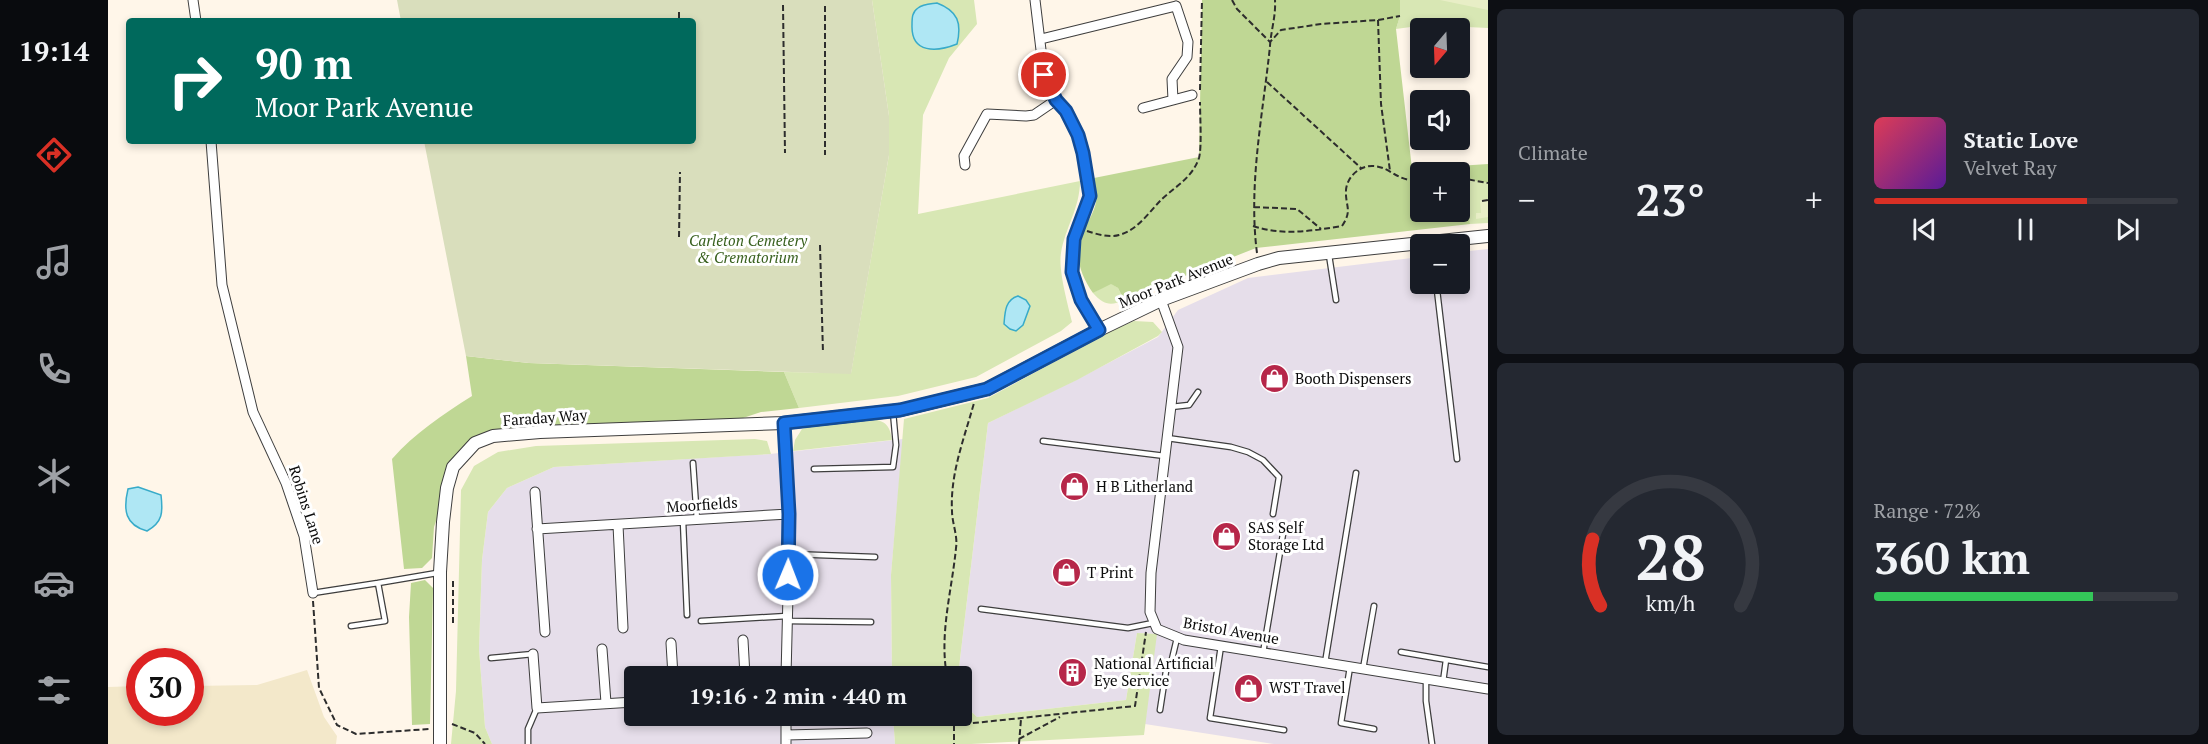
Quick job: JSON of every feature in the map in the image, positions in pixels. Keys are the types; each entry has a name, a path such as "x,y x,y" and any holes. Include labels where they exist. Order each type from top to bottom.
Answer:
{"street":[{"path":"193,0 196,18"},
{"path":"1035,0 1041,39 1041,65 1056,100 1066,111 1074,127 1083,153 1090,196 1074,239 1072,272 1081,300 1099,330"},
{"path":"1041,39 1177,3 1188,42 1187,57 1172,79 1173,100"},
{"path":"1143,108 1192,95"},
{"path":"987,114 1034,115 1056,100"},
{"path":"981,105 987,114"},
{"path":"965,165 964,156 987,114"},
{"name":"Robins Lane","path":"211,144 222,285 253,412 286,483 304,536 313,592"},
{"name":"Moor Park Avenue","path":"1470,238 1488,236"},
{"name":"Moor Park Avenue","path":"784,423 893,412 987,389 1161,300 1279,258 1410,245"},
{"path":"1155,626 1150,612 1151,573 1178,347 1161,300"},
{"path":"784,423 789,514 786,666"},
{"name":"Faraday Way","path":"440,744 440,572 443,522 447,488 453,467 466,451 475,443 494,436 540,432 784,423"},
{"path":"535,492 545,632"},
{"name":"Moorfields","path":"537,529 789,514"},
{"path":"618,525 623,628"},
{"name":"Bristol Avenue","path":"1155,626 1177,638 1488,689"},
{"path":"743,640 744,666"},
{"path":"671,643 672,666"},
{"path":"603,649 606,704"},
{"path":"532,654 537,708 624,703"},
{"path":"786,739 867,733"}],"lane":[{"path":"1328,253 1336,300"},
{"path":"1437,294 1457,459"},
{"path":"1171,407 1189,405 1198,392"},
{"path":"814,470 893,467 896,445 893,412"},
{"path":"1167,438 1231,447 1263,460 1279,477 1273,514"},
{"path":"1042,441 1165,456"},
{"path":"693,463 697,520"},
{"path":"1325,663 1356,473"},
{"path":"683,521 687,615"},
{"path":"1263,652 1283,534"},
{"path":"789,554 875,557"},
{"path":"313,592 440,572"},
{"path":"351,626 385,621 378,583"},
{"path":"1363,669 1374,606"},
{"path":"981,609 1128,628 1155,626"},
{"path":"701,621 787,619 871,622"},
{"path":"1160,710 1166,671 1172,659 1177,638"},
{"path":"1221,646 1209,718 1284,730"},
{"path":"1401,652 1488,667"},
{"path":"491,658 532,654"},
{"path":"1443,682 1446,660"},
{"path":"1350,667 1341,723 1374,729"},
{"path":"1426,679 1426,701 1432,744"},
{"path":"528,744 528,729 537,708"}],"path":[{"path":"1079,228 1097,235 1119,235 1136,226 1190,175 1199,157 1202,0"},
{"path":"1232,0 1237,9 1270,42"},
{"path":"1258,264 1253,226 1257,154 1270,42 1276,15 1275,0"},
{"path":"783,5 785,153"},
{"path":"825,6 825,155"},
{"path":"679,12 679,18"},
{"path":"1270,42 1281,30 1400,16"},
{"path":"1378,20 1381,104 1390,171"},
{"path":"1267,82 1362,168"},
{"path":"1253,226 1272,232 1342,226 1347,218 1346,189 1352,176 1362,168 1373,166 1410,181"},
{"path":"680,172 680,237"},
{"path":"1470,180 1488,183"},
{"path":"1482,201 1488,200"},
{"path":"1254,207 1298,209 1321,229"},
{"path":"820,246 823,352"},
{"path":"946,666 947,609 957,545 952,512 955,470 978,392"},
{"path":"313,592 319,688 337,725 356,734 439,728 452,724 474,733 485,744"},
{"path":"972,723 1135,706 1146,632 1155,626"},
{"path":"1019,739 1062,715"},
{"path":"1019,744 1021,719"},
{"path":"954,744 955,726"}],"shaded area":[{"path":"1488,249 1488,744 1274,744 1145,724 1156,634 1137,633 1126,700 977,717 972,712 972,666 959,666 988,423 1158,337 1178,310 1248,278 1410,258 1410,294 1470,294 1470,251"},
{"path":"903,439 891,575 892,666 624,666 624,726 894,726 895,744 492,744 485,727 479,649 482,560 488,512 507,488 554,467 770,454"},
{"path":"307,670 324,717 337,736 336,744 108,744 108,687 126,686 126,726 204,726 204,686 257,685"}],"green space":[{"name":"Carleton Cemetery & Crematorium","path":"397,0 872,0 889,116 889,155 851,374 529,363 466,356 425,144 696,144 696,18 400,18"},
{"path":"872,0 974,0 977,24 949,58 923,115 918,214 1080,181 1078,200 1060,260 1072,322 1061,331 976,377 898,396 799,408 784,372 851,373 889,155 889,116"},
{"path":"1202,0 1400,0 1400,16 1396,29 1411,162 1410,222 1470,222 1470,224 1256,248 1124,300 1118,288 1111,284 1093,293 1080,266 1078,251 1081,236 1096,202 1094,178 1199,157"},
{"path":"1400,0 1488,0 1488,28 1470,27 1470,18 1410,18 1410,27 1396,29 1400,16"},
{"path":"1440,0 1488,0 1488,10"},
{"path":"1488,164 1488,183 1470,180 1470,165"},
{"path":"1470,179 1488,183 1488,223 1470,224"},
{"path":"1488,199 1488,217 1476,219 1476,213 1481,213 1480,200"},
{"path":"1110,283 1118,288 1124,300 1107,303 1093,293"},
{"path":"1134,321 1153,322 1162,332 1077,380 988,423 959,666 892,666 891,575 904,419 988,398 1113,330"},
{"path":"466,356 529,363 784,372 799,408 761,412 725,424 540,432 475,443 447,488 434,527 432,558 422,568 404,569 392,459 429,425 472,396"},
{"path":"872,419 886,425 892,440 793,451 795,440 802,429"},
{"path":"755,439 767,441 771,454 554,467 507,488 488,512 482,560 479,649 485,727 492,744 451,744 456,691 461,490 474,466 498,452 536,446"},
{"path":"425,580 433,588 430,724 412,725 409,617 411,583"},
{"path":"1137,633 1157,634 1144,735 971,744 895,744 894,726 972,726 972,712 977,717 1126,700"}],"water":[{"path":"937,3 950,10 957,19 959,30 957,44 934,49 927,48 916,41 913,34 913,15 920,7"},
{"path":"1018,296 1026,300 1030,306 1023,325 1016,331 1004,324 1008,303"},
{"path":"138,487 161,495 161,516 156,524 147,531 134,525 127,516 128,489"}],"place":[{"name":"Booth Dispensers","path":"1274,379"},
{"name":"H B Litherland","path":"1075,487"},
{"name":"SAS Self Storage Ltd","path":"1227,537"},
{"name":"T Print","path":"1066,573"},
{"name":"National Artificial Eye Service","path":"1073,673"},
{"name":"WST Travel","path":"1248,688"}],"route":[{"path":"788,575 789,514 784,423 900,410 987,389 1099,330 1081,300 1072,272 1074,239 1090,196 1083,153 1078,135 1066,111 1056,100 1044,75"}]}
